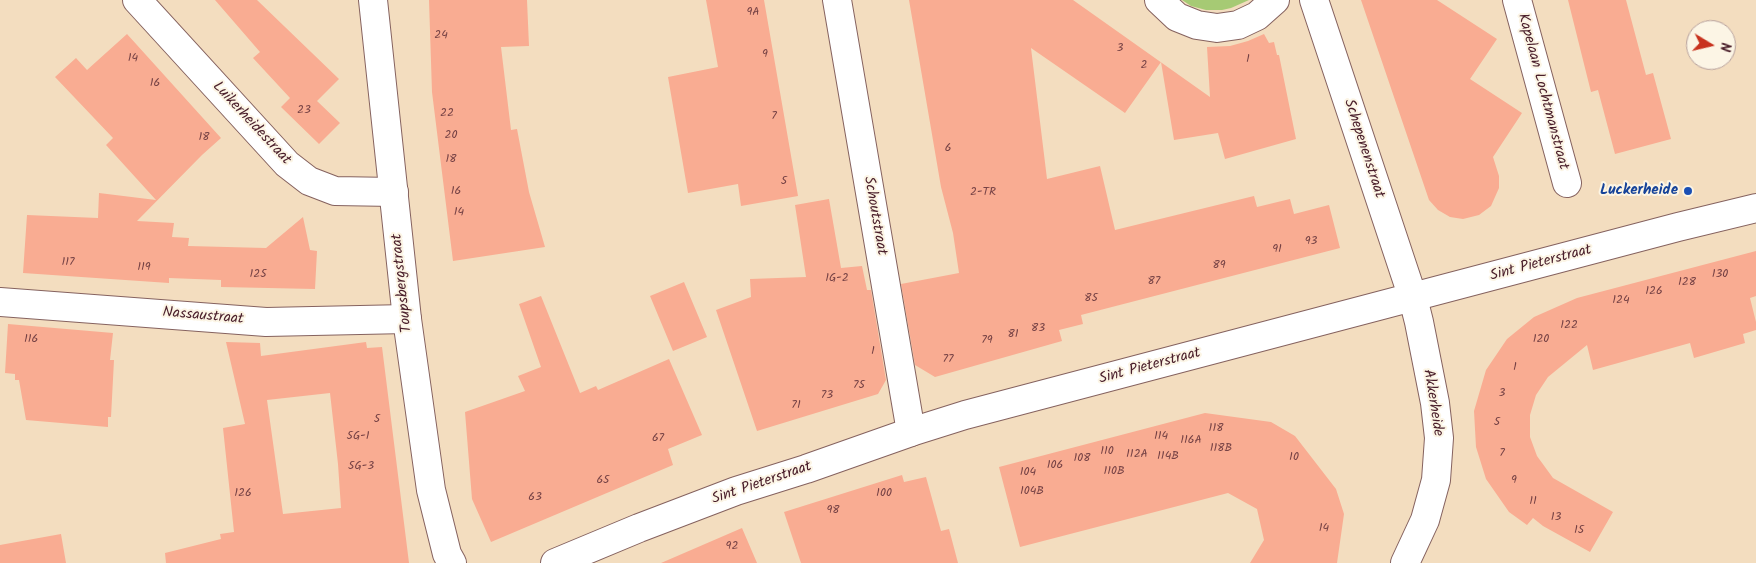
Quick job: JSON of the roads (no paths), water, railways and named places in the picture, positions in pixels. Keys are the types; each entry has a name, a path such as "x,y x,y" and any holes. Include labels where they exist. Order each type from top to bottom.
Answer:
{"street":[{"name":"Luikerheidestraat","path":"137,0 287,164 309,181 335,191 394,192"},
{"name":"Toupsbergstraat","path":"373,0 407,319 431,490 447,554 452,563"},
{"name":"Schoutstraat","path":"837,0 911,432"},
{"path":"1159,0 1177,17 1196,26 1217,28 1238,25 1257,16 1274,0"},
{"name":"Schepenenstraat","path":"1314,0 1413,298"},
{"name":"Kapelaan Lochtmanstraat","path":"1517,0 1567,183"},
{"name":"Sint Pieterstraat","path":"555,563 639,528 727,495 965,415 1756,208"},
{"name":"Akkerheide","path":"1405,563 1425,520 1436,480 1439,438 1435,403 1413,298"},
{"name":"Nassaustraat","path":"0,302 266,322 407,319"}],"place":[{"name":"Luckerheide","path":"1688,191"}]}
